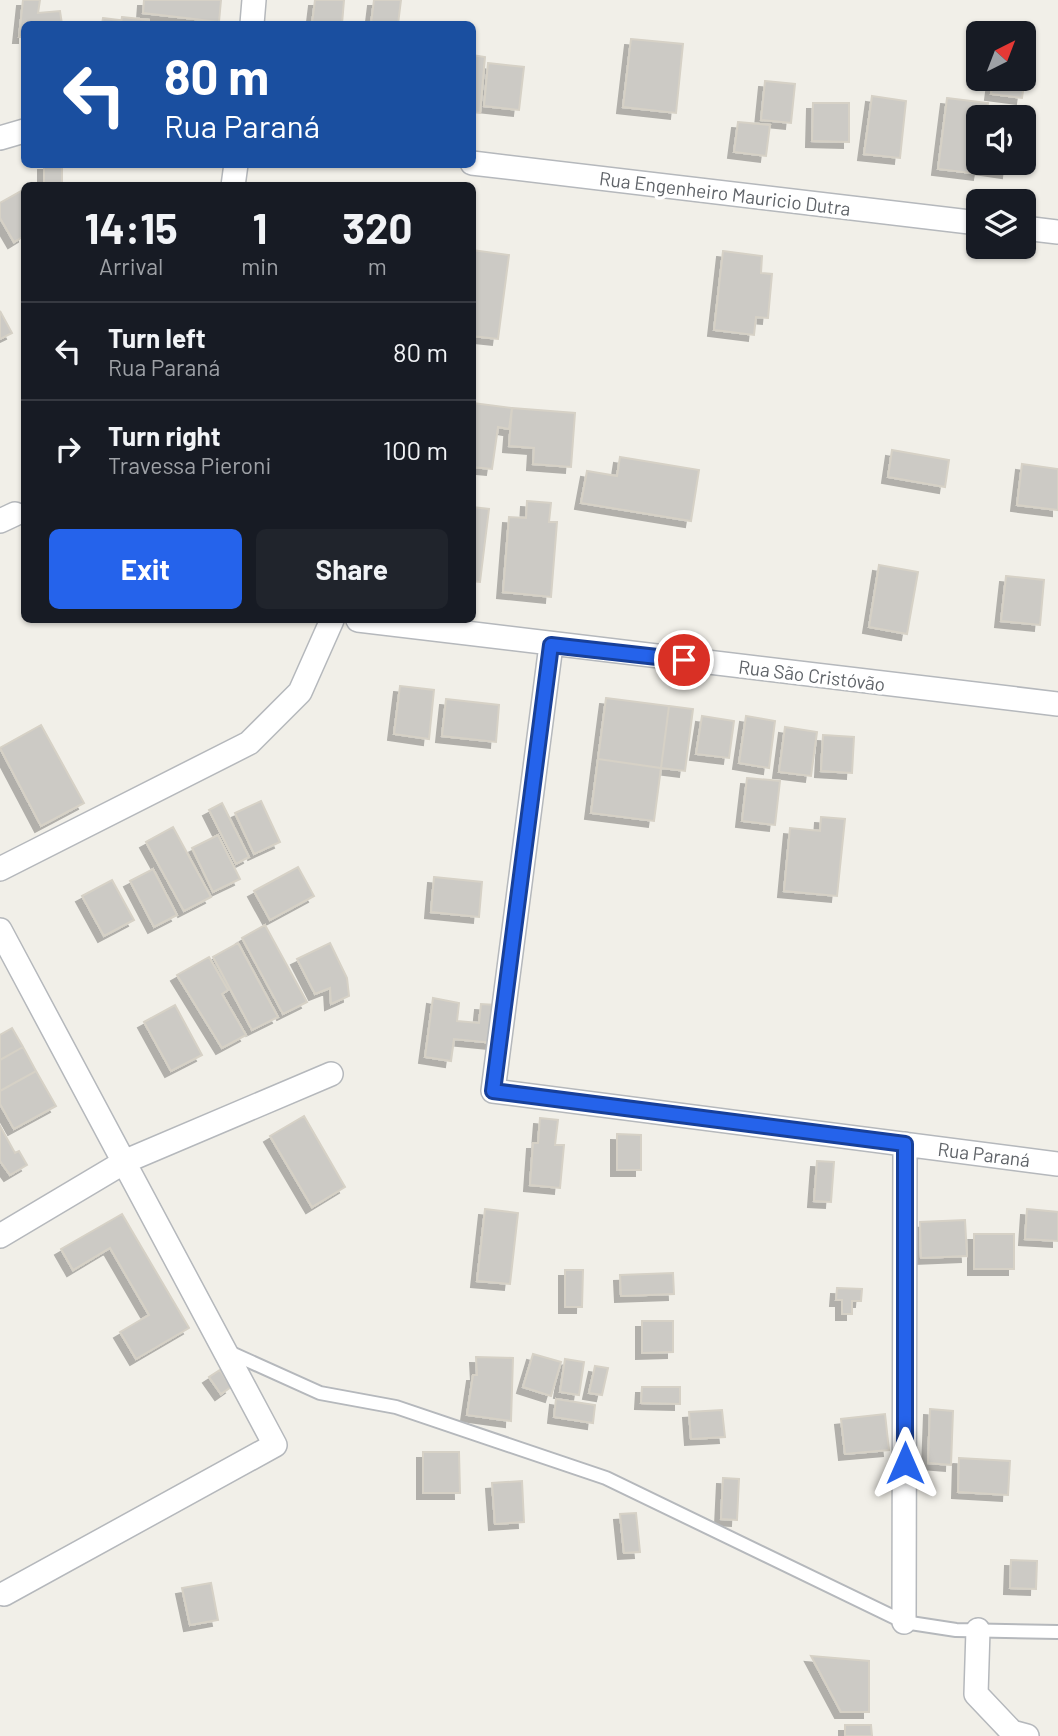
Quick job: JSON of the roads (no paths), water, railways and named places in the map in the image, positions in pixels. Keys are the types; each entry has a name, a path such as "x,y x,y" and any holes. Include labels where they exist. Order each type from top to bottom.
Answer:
{"street":[{"path":"252,21 254,0"},
{"path":"0,138 21,132"},
{"name":"Rua Engenheiro Mauricio Dutra","path":"476,163 966,222"},
{"path":"1036,229 1058,232"},
{"path":"0,869 249,743 300,692 331,623"},
{"name":"Rua São Cristóvão","path":"381,623 1058,704"},
{"name":"Rua Paraná","path":"551,645 493,1091 1058,1164"},
{"path":"0,930 126,1161 222,1349 275,1445 5,1594"},
{"path":"0,1236 126,1161 331,1074"},
{"path":"904,1622 905,1144"},
{"path":"978,1630 976,1694 1012,1732 1027,1736"}],"lane":[{"path":"222,1349 320,1393 396,1407 606,1478 904,1622 978,1630 1058,1632"}]}
